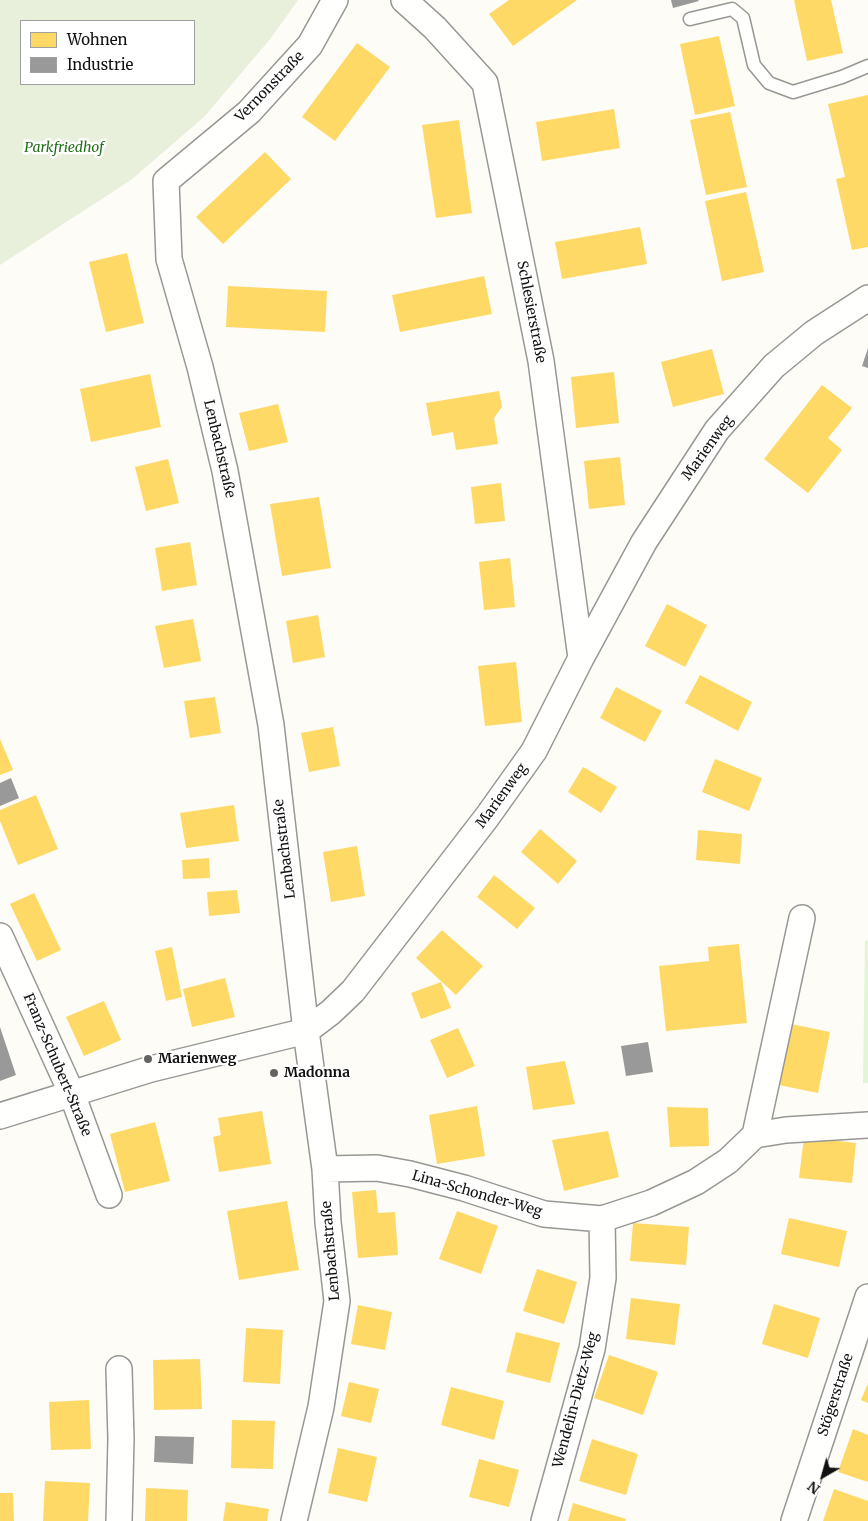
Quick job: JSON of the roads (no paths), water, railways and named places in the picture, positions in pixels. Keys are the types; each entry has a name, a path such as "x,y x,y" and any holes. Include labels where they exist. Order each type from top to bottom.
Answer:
{"street":[{"name":"Vernonstraße","path":"166,181 249,112 310,45 335,0"},
{"name":"Schlesierstraße","path":"404,0 435,28 485,83 541,361 581,658"},
{"name":"Lenbachstraße","path":"166,181 169,259 200,367 225,471 271,725 306,1031 325,1169 328,1222 337,1301 321,1407 294,1521"},
{"name":"Marienweg","path":"0,1116 151,1069 306,1031 331,1012 353,991 487,817 534,750 644,542 717,430 774,366 814,333 867,298"},
{"path":"802,918 755,1136 786,1130 868,1125"},
{"name":"Franz-Schubert-Straße","path":"0,936 72,1094 109,1195"},
{"name":"Lina-Schonder-Weg","path":"325,1169 377,1168 394,1171 464,1188 544,1214 602,1219 651,1204 696,1182 728,1161 755,1136"},
{"name":"Wendelin-Dietz-Weg","path":"544,1521 592,1349 603,1278 602,1219"},
{"name":"Stögerstraße","path":"794,1521 868,1297"},
{"path":"119,1369 121,1439 119,1521"}],"lane":[{"path":"690,19 732,8 743,18 754,65 769,83 793,92 842,77 868,66"}],"place":[{"name":"Marienweg","path":"148,1059"},
{"name":"Madonna","path":"274,1073"}],"park label":[{"name":"Parkfriedhof","path":"64,148"}]}
